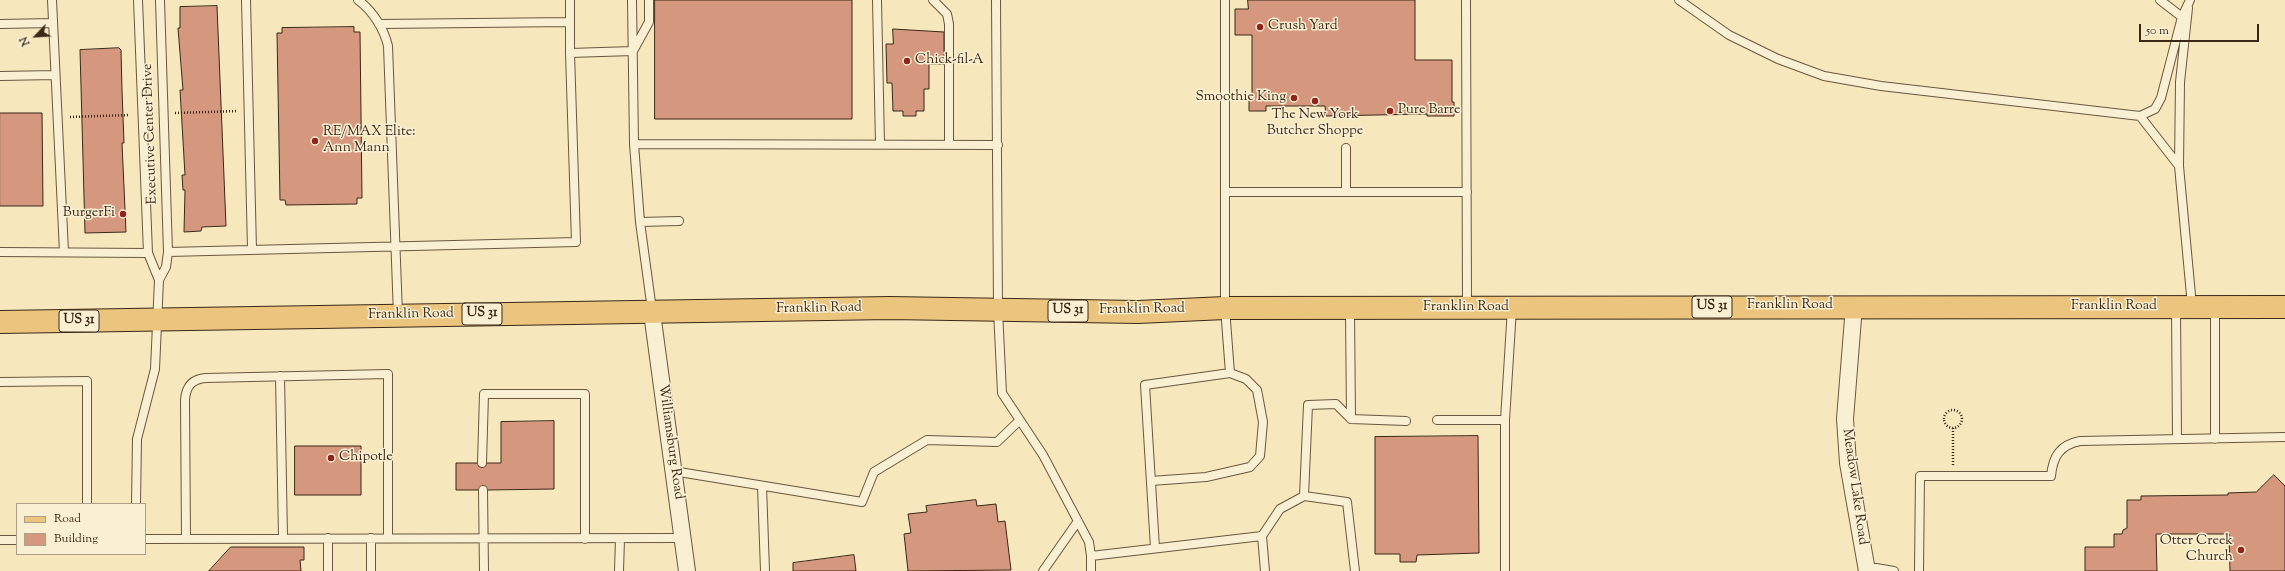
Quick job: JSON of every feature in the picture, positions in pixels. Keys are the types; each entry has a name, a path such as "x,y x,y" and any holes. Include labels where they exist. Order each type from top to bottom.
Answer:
{"main road":[{"name":"Franklin Road","path":"0,322 398,315 652,313 890,308 1138,312 1225,308 1854,306 2285,307"}],"street":[{"name":"Meadow Lake Road","path":"1854,306 1845,419 1848,463 1866,570"},
{"name":"Williamsburg Road","path":"652,313 687,571"}],"lane":[{"path":"52,0 64,252"},
{"name":"Executive Center Drive","path":"138,0 148,253 152,266 159,280"},
{"name":"Executive Center Drive","path":"159,280 166,267 168,252 160,0"},
{"path":"246,0 252,249"},
{"path":"358,0 379,24 388,46 394,245 398,315"},
{"path":"168,252 394,245 576,242 570,53 570,0"},
{"path":"632,0 634,144 640,222 652,313"},
{"path":"633,51 649,22 649,0"},
{"path":"877,0 880,144"},
{"path":"933,0 947,14 949,24 949,144"},
{"path":"996,0 998,310 1002,393 1043,455 1078,520 1089,542 1091,571"},
{"path":"1225,0 1225,308 1230,373"},
{"path":"1466,0 1467,308"},
{"path":"1679,0 1729,35 1778,59 1824,76 1881,86 2140,116 2155,110 2161,98 2182,17 2190,2"},
{"path":"2160,0 2182,17"},
{"path":"2177,439 2184,307 2180,166 2180,82 2190,2"},
{"path":"379,24 570,22"},
{"path":"0,24 52,23"},
{"path":"570,53 633,51"},
{"path":"0,76 55,75"},
{"path":"2140,116 2180,166"},
{"path":"634,144 998,145"},
{"path":"1346,148 1346,192"},
{"path":"1225,192 1467,192"},
{"path":"640,222 679,221"},
{"path":"0,252 148,253"},
{"path":"136,503 137,439 155,369 159,280"},
{"path":"2215,307 2215,439"},
{"path":"1350,308 1351,419"},
{"path":"1505,571 1505,420 1512,308"},
{"path":"1151,481 1206,477 1250,467 1260,456 1263,422 1257,390 1246,379 1230,373 1145,385 1155,548"},
{"path":"186,539 185,400 188,386 193,381 200,378 388,374 388,538"},
{"path":"280,376 283,537"},
{"path":"0,382 87,381 87,503"},
{"path":"482,464 484,394 585,394 585,539"},
{"path":"1304,496 1308,405 1336,404 1351,419 1406,421"},
{"path":"673,471 862,502 874,472 927,440 997,442 1020,420"},
{"path":"1437,420 1505,420"},
{"path":"1919,571 1920,476 2051,476 2052,465 2058,452 2072,442 2285,437"},
{"path":"762,486 765,571"},
{"path":"483,490 484,571"},
{"path":"1265,571 1262,536 1280,508 1304,496 1347,502 1355,571"},
{"path":"1043,571 1078,520"},
{"path":"1091,556 1262,536"},
{"path":"146,539 283,537 585,539 682,538"},
{"path":"328,538 328,571"},
{"path":"371,538 371,571"},
{"path":"620,539 620,571"},
{"path":"0,540 16,540"},
{"path":"1866,570 1887,568 1894,571"}],"path":[{"path":"1955,410 1961,414 1962,420 1958,426 1953,427 1949,426 1945,419 1948,412 1955,410"},
{"path":"1953,427 1953,476"}],"building":[{"path":"655,0 852,0 852,119 655,119"},
{"path":"1248,0 1415,0 1415,60 1452,60 1452,102 1454,102 1454,116 1427,116 1427,114 1326,116 1325,106 1266,106 1266,111 1249,111 1249,94 1252,94 1252,35 1235,35 1235,9 1248,9"},
{"path":"217,6 226,226 202,227 201,231 184,232 185,190 183,190 182,175 185,175 180,90 183,90 178,28 180,28 180,7"},
{"path":"354,27 354,32 360,32 362,198 357,198 357,204 286,205 285,200 280,200 277,33 282,33 282,28"},
{"name":"Chick-fil-A","path":"893,29 944,32 944,64 929,64 929,89 924,89 924,111 916,111 916,116 903,116 903,111 893,111 892,83 887,83 886,44 893,44"},
{"path":"119,48 121,50 124,143 122,143 126,232 85,233 80,50"},
{"path":"0,113 42,113 43,206 0,206"},
{"path":"554,421 554,489 488,490 483,485 478,490 456,490 456,463 477,463 482,468 487,463 501,463 501,422"},
{"path":"1478,436 1479,553 1417,555 1416,562 1400,562 1400,554 1375,554 1375,437"},
{"path":"295,446 361,446 361,495 295,495"},
{"path":"2274,475 2285,486 2285,571 2230,571 2229,534 2156,534 2157,571 2085,571 2085,547 2114,547 2114,534 2122,534 2123,530 2127,528 2127,500 2141,500 2141,496 2228,495 2228,493 2256,492"},
{"path":"976,500 977,506 996,504 998,522 1005,521 1011,570 908,571 904,534 911,533 908,514 927,512 926,506"},
{"path":"231,547 304,547 304,560 300,560 301,571 209,571"},
{"path":"854,555 856,571 793,571 793,563"}],"place":[{"name":"Crush Yard","path":"1260,27"},
{"name":"Chick-fil-A","path":"907,61"},
{"name":"Smoothie King","path":"1294,98"},
{"name":"The New York Butcher Shoppe","path":"1315,101"},
{"name":"Pure Barre","path":"1390,111"},
{"name":"RE/MAX Elite: Ann Mann","path":"315,141"},
{"name":"BurgerFi","path":"123,214"},
{"name":"Chipotle","path":"331,458"},
{"name":"Otter Creek Church","path":"2241,550"}]}
